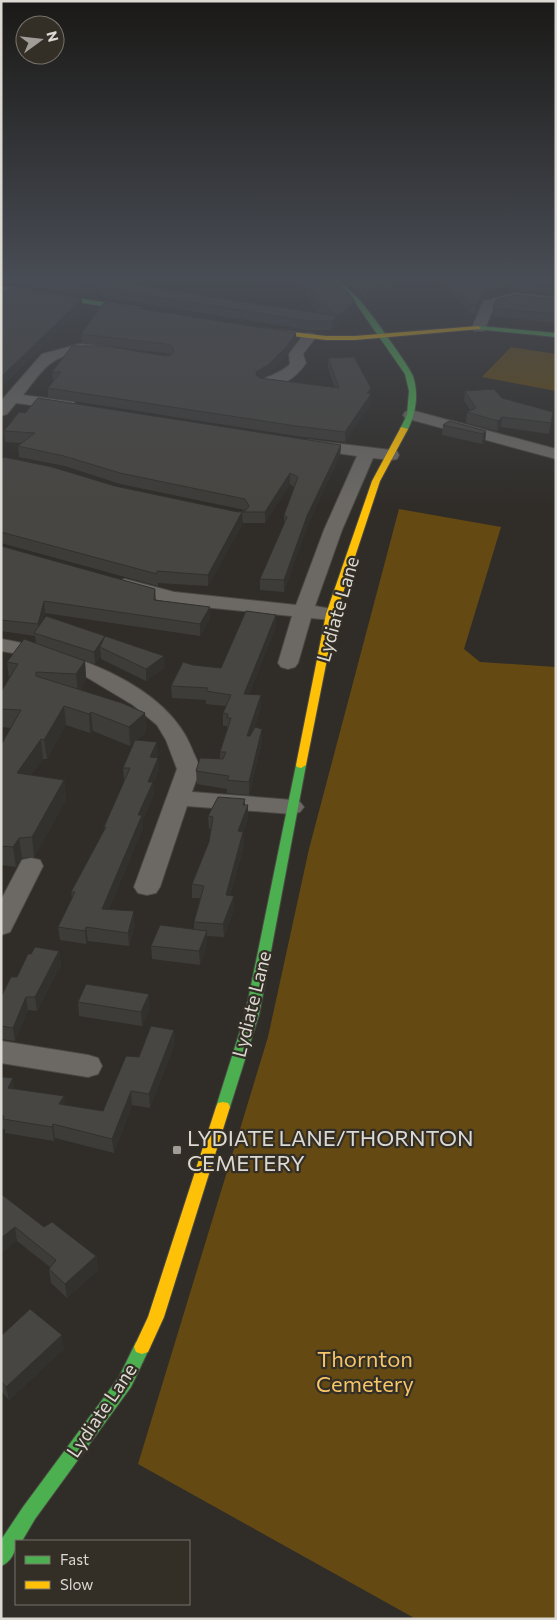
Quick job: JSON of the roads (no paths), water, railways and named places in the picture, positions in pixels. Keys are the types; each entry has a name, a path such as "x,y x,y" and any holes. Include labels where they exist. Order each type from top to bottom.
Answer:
{"main road":[{"path":"394,355 409,374 413,391 411,416"},
{"name":"Lydiate Lane","path":"1,1557 29,1513 125,1382 156,1317 252,1015 331,614 376,481 411,416"}],"street":[{"path":"1,411 47,357 53,355"},
{"path":"265,383 288,375 299,363 296,355"},
{"path":"282,378 298,385"},
{"path":"12,398 79,406"},
{"path":"411,416 450,424 556,454"},
{"path":"290,442 391,455"},
{"name":"Lydiate Lane","path":"288,663 302,612 346,495 367,452"},
{"path":"110,581 173,598 331,614"},
{"path":"1,644 36,651 90,672 141,700 165,720 178,740 188,769 147,887"},
{"path":"177,798 292,807"},
{"path":"1,926 31,866"},
{"path":"1,1052 88,1066"}],"place":[{"name":"LYDIATE LANE/THORNTON CEMETERY","path":"177,1150"}],"park label":[{"name":"Thornton Cemetery","path":"365,1370"}]}
